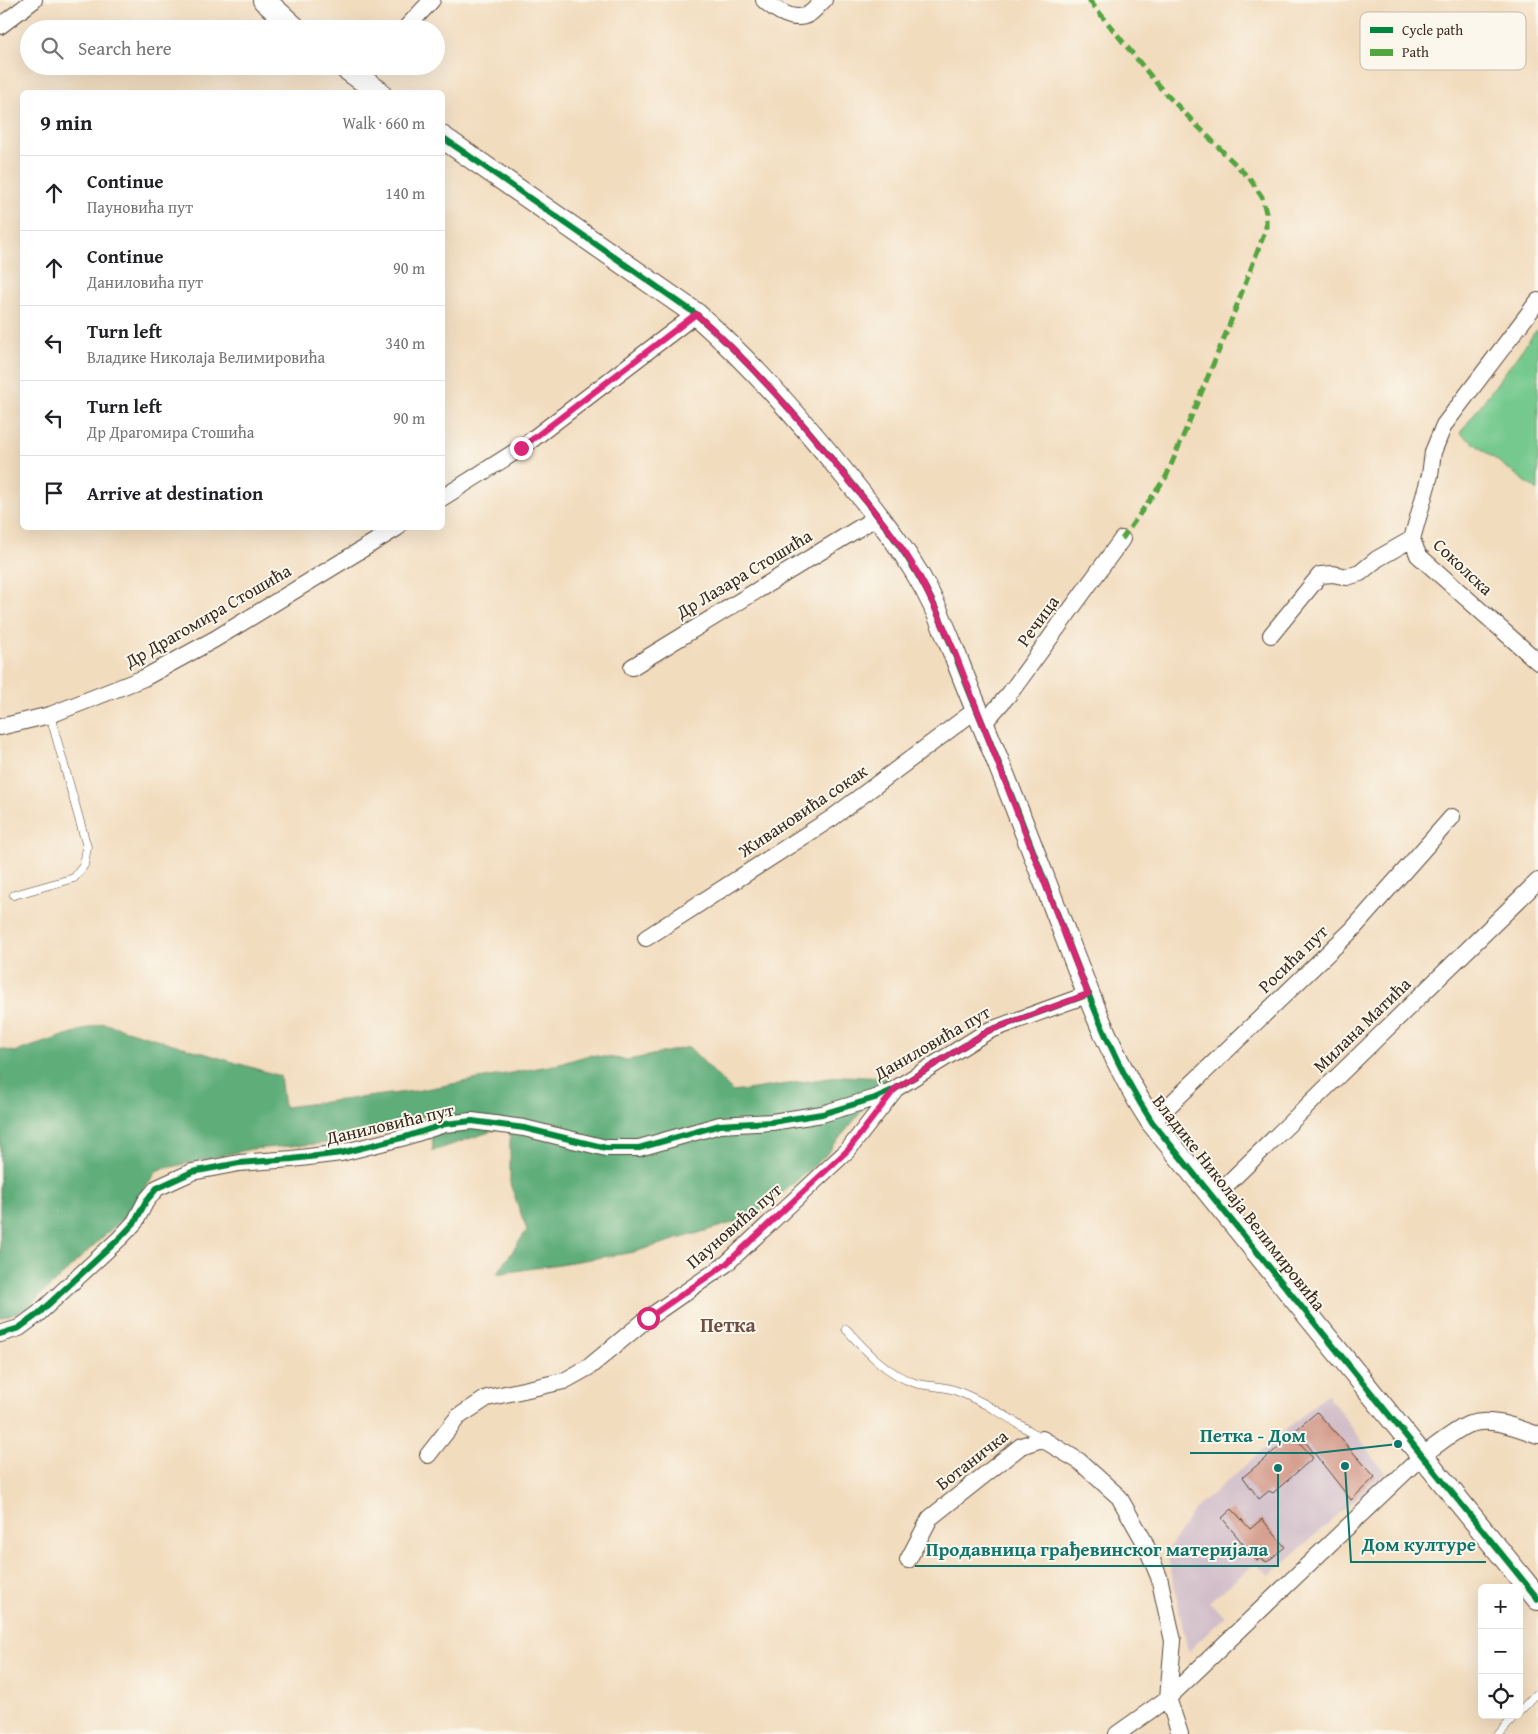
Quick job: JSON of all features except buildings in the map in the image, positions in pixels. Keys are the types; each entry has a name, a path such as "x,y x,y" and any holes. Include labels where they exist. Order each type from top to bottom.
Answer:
{"street":[{"path":"0,26 34,0"},
{"path":"264,0 286,20"},
{"path":"413,20 432,0"},
{"path":"764,0 789,17 807,15 824,0"},
{"path":"363,75 377,90"},
{"name":"Владике Николаја Велимировића","path":"445,139 696,314 722,337 802,422 877,516 907,557 933,603 980,716 1088,994 1115,1059 1137,1099 1152,1122 1538,1599"},
{"path":"1412,539 1430,476 1433,452 1444,425 1538,301"},
{"path":"445,496 521,448 696,314"},
{"name":"Др Лазара Стошића","path":"632,666 877,516"},
{"name":"Др Драгомира Стошића","path":"0,726 50,715 144,678 215,639 394,530"},
{"name":"Речица","path":"980,716 1010,693 1122,539"},
{"name":"Соколска","path":"1271,635 1320,575 1333,574 1347,577 1360,573 1377,559 1412,539 1418,555 1538,662"},
{"name":"Живановића сокак","path":"646,938 832,818 980,716"},
{"name":"Росића пут","path":"1152,1122 1352,930 1452,817"},
{"name":"Милана Матића","path":"1213,1198 1538,881"},
{"name":"Даниловића пут","path":"0,1334 19,1328 38,1314 120,1238 135,1222 146,1201 157,1188 192,1172 239,1163 292,1159 341,1152 405,1137 445,1124 472,1121 524,1128 606,1148 639,1148 720,1125 772,1122 822,1114 875,1098 895,1089 988,1031 1088,994"},
{"name":"Пауновића пут","path":"428,1455 458,1416 487,1398 564,1381 589,1368 648,1318 726,1264 848,1150 895,1089"},
{"path":"1118,1734 1168,1698 1422,1456 1469,1424 1486,1421 1503,1424 1538,1435"},
{"path":"1042,1439 1079,1461 1119,1497 1144,1541 1159,1577 1173,1641 1168,1698 1180,1734"},
{"name":"Ботаничка","path":"908,1560 930,1518 1021,1446 1042,1439"}],"lane":[{"path":"14,895 74,878 84,865 87,848 50,715"},
{"path":"846,1329 868,1353 901,1377 917,1384 946,1387 963,1393 988,1405 1042,1439"},
{"path":"1523,1708 1538,1692"},
{"path":"1499,1734 1512,1719"}],"shaded area":[{"path":"1327,1394 1385,1473 1270,1575 1255,1564 1209,1602 1225,1616 1188,1652 1167,1552 1194,1510"}],"green space":[{"path":"1538,328 1538,491 1460,433"},
{"path":"103,1023 280,1076 284,1107 415,1091 559,1064 589,1055 629,1060 689,1047 733,1092 843,1076 889,1078 824,1157 756,1216 634,1252 497,1274 527,1230 510,1184 510,1125 433,1151 431,1114 342,1142 251,1149 158,1170 124,1217 26,1309 0,1318 0,1049 15,1052"}],"marked path":[{"path":"1089,0 1162,90 1250,179 1262,197 1266,213 1266,229 1227,331 1166,477 1122,539"}],"cycle path":[{"path":"445,139 696,314 756,372 793,413 883,522 916,571 940,618 1011,794 1093,1007 1114,1054 1138,1100 1152,1122 1538,1599"},
{"path":"0,1334 19,1328 38,1314 120,1238 135,1222 146,1201 157,1188 192,1172 239,1163 341,1153 405,1137 445,1124 472,1121 524,1128 606,1148 639,1148 720,1125 772,1122 822,1114 875,1098 895,1089 988,1031 1089,994"}],"place":[{"name":"Петка - Дом","path":"1398,1444"},
{"name":"Дом културе","path":"1345,1466"},
{"name":"Продавница грађевинског материјала","path":"1278,1468"}],"district":[{"name":"Петка","path":"728,1325"}],"route":[{"path":"521,448 696,314 722,337 802,422 864,498 907,557 933,603 953,648 1088,994 988,1031 895,1089 848,1150 726,1264 648,1318"}]}
